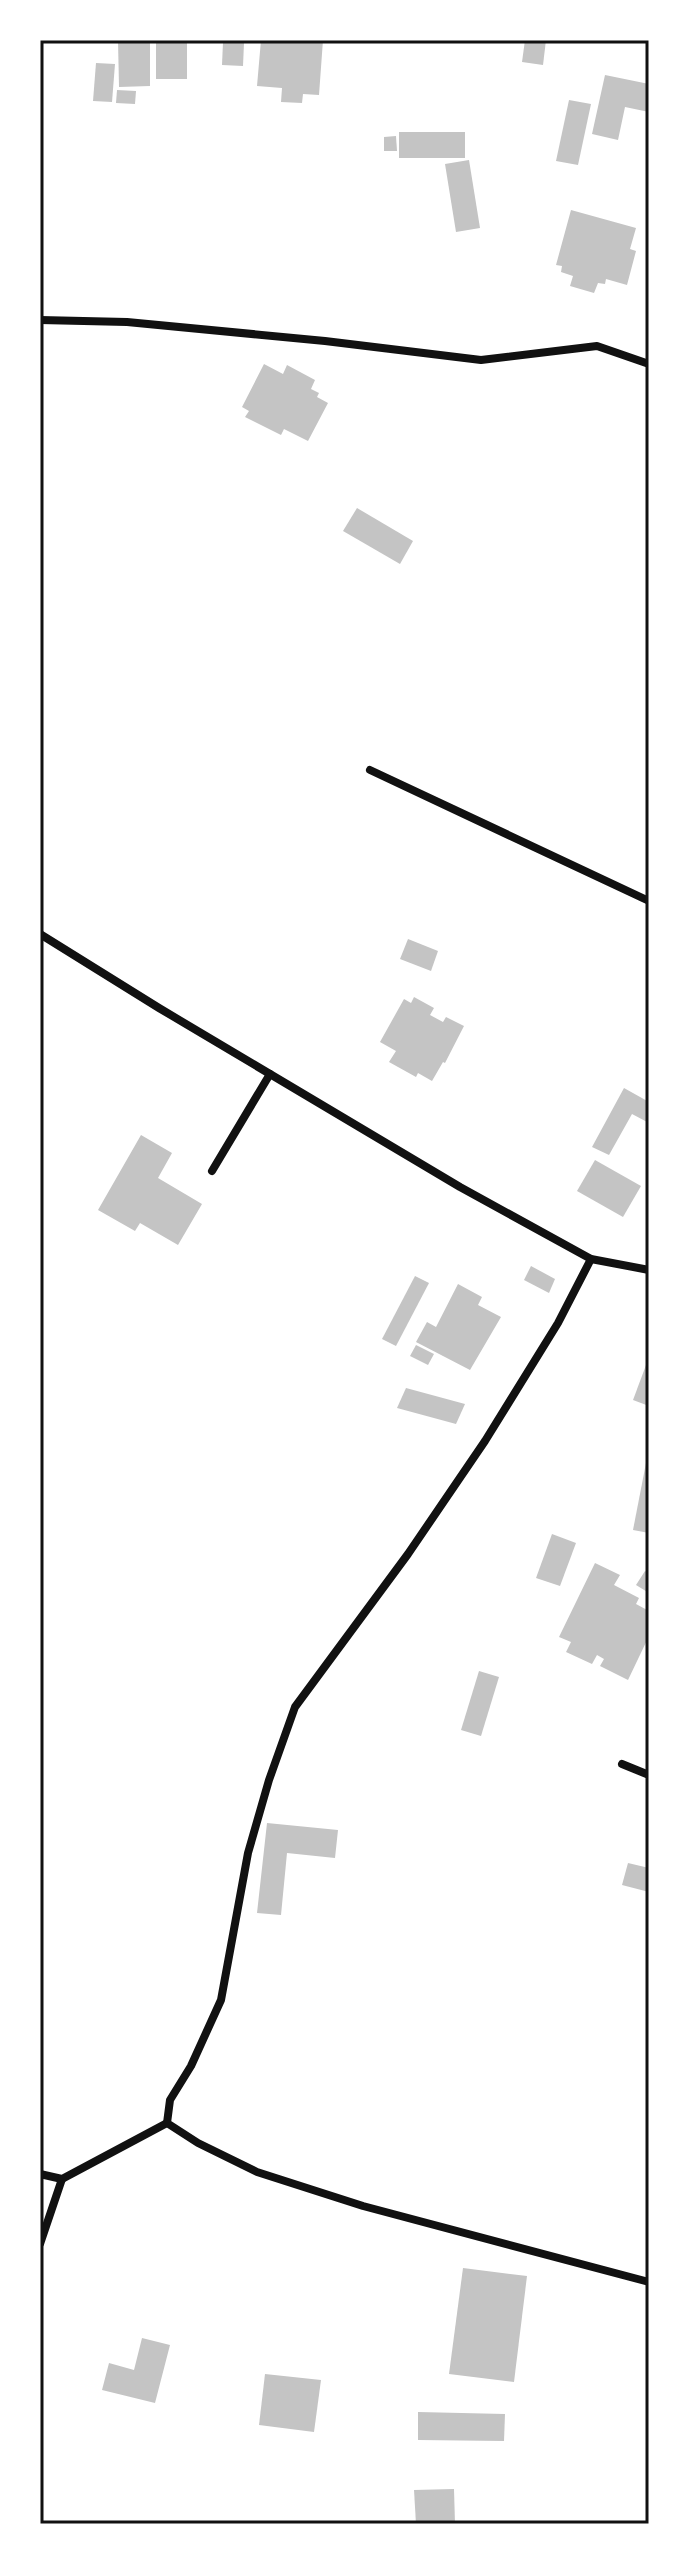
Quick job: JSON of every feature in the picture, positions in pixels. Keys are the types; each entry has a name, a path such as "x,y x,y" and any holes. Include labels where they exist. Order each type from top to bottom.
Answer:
{"street":[{"path":"40,320 127,322 481,360 597,346 649,364"},
{"path":"370,770 649,901"},
{"path":"40,934 460,1187 591,1259 649,1270"},
{"path":"212,1171 270,1074"},
{"path":"167,2123 170,2100 191,2066 221,2000 248,1853 295,1707 408,1554 485,1441 558,1323 591,1259"},
{"path":"622,1764 649,1775"},
{"path":"40,2174 62,2179 167,2123"},
{"path":"167,2123 198,2143 257,2172 363,2206 649,2282"},
{"path":"40,2244 62,2179"}],"building":[{"path":"118,40 150,40 150,86 119,87"},
{"path":"156,40 187,40 187,79 156,79"},
{"path":"261,40 323,40 319,95 303,94 302,103 281,102 282,88 257,86"},
{"path":"525,40 546,40 543,65 522,62"},
{"path":"223,42 244,43 243,66 222,65"},
{"path":"96,63 115,64 112,102 93,101"},
{"path":"605,75 649,84 649,112 625,107 618,140 592,134"},
{"path":"117,90 136,91 135,104 116,103"},
{"path":"569,100 591,104 578,165 556,161"},
{"path":"399,132 465,132 465,158 399,158"},
{"path":"396,136 397,151 384,151 384,137"},
{"path":"469,160 480,228 456,232 445,164"},
{"path":"571,210 636,228 630,249 636,251 627,285 606,279 605,284 598,283 594,293 570,286 573,276 561,272 562,266 556,265"},
{"path":"264,364 283,374 287,365 315,380 311,389 328,403 308,441 284,429 281,435 245,417 249,411 242,407"},
{"path":"357,508 413,541 400,564 343,531"},
{"path":"408,939 438,951 431,971 400,959"},
{"path":"414,997 434,1008 430,1015 443,1022 446,1017 464,1026 432,1081 418,1073 416,1077 389,1062 396,1051 380,1042 404,999 411,1003"},
{"path":"624,1088 649,1102 649,1123 632,1114 609,1155 592,1147"},
{"path":"141,1135 172,1153 158,1178 202,1204 178,1245 140,1223 135,1231 98,1210"},
{"path":"595,1160 641,1186 623,1217 577,1191"},
{"path":"531,1266 555,1279 549,1293 524,1280"},
{"path":"415,1276 429,1283 396,1346 382,1339"},
{"path":"458,1284 482,1297 478,1305 501,1317 470,1370 416,1342 427,1322 436,1327"},
{"path":"416,1345 434,1354 428,1365 410,1356"},
{"path":"649,1357 649,1406 633,1400"},
{"path":"406,1388 465,1404 456,1424 397,1408"},
{"path":"646,1463 649,1464 649,1533 633,1530"},
{"path":"552,1534 576,1543 560,1586 536,1578"},
{"path":"595,1563 620,1575 614,1585 639,1598 636,1604 649,1611 646,1635 649,1636 628,1680 600,1666 604,1659 597,1655 592,1664 566,1652 571,1642 559,1637"},
{"path":"645,1571 649,1573 649,1593 636,1585"},
{"path":"479,1671 499,1677 481,1736 461,1730"},
{"path":"267,1823 338,1830 335,1858 287,1853 281,1915 257,1913"},
{"path":"628,1863 649,1868 649,1892 622,1885"},
{"path":"463,2268 527,2276 514,2382 449,2374"},
{"path":"142,2338 170,2345 155,2403 102,2390 109,2363 134,2370"},
{"path":"265,2374 321,2380 314,2432 259,2425"},
{"path":"418,2412 505,2414 504,2441 418,2440"},
{"path":"454,2489 455,2524 416,2524 414,2490"}]}
